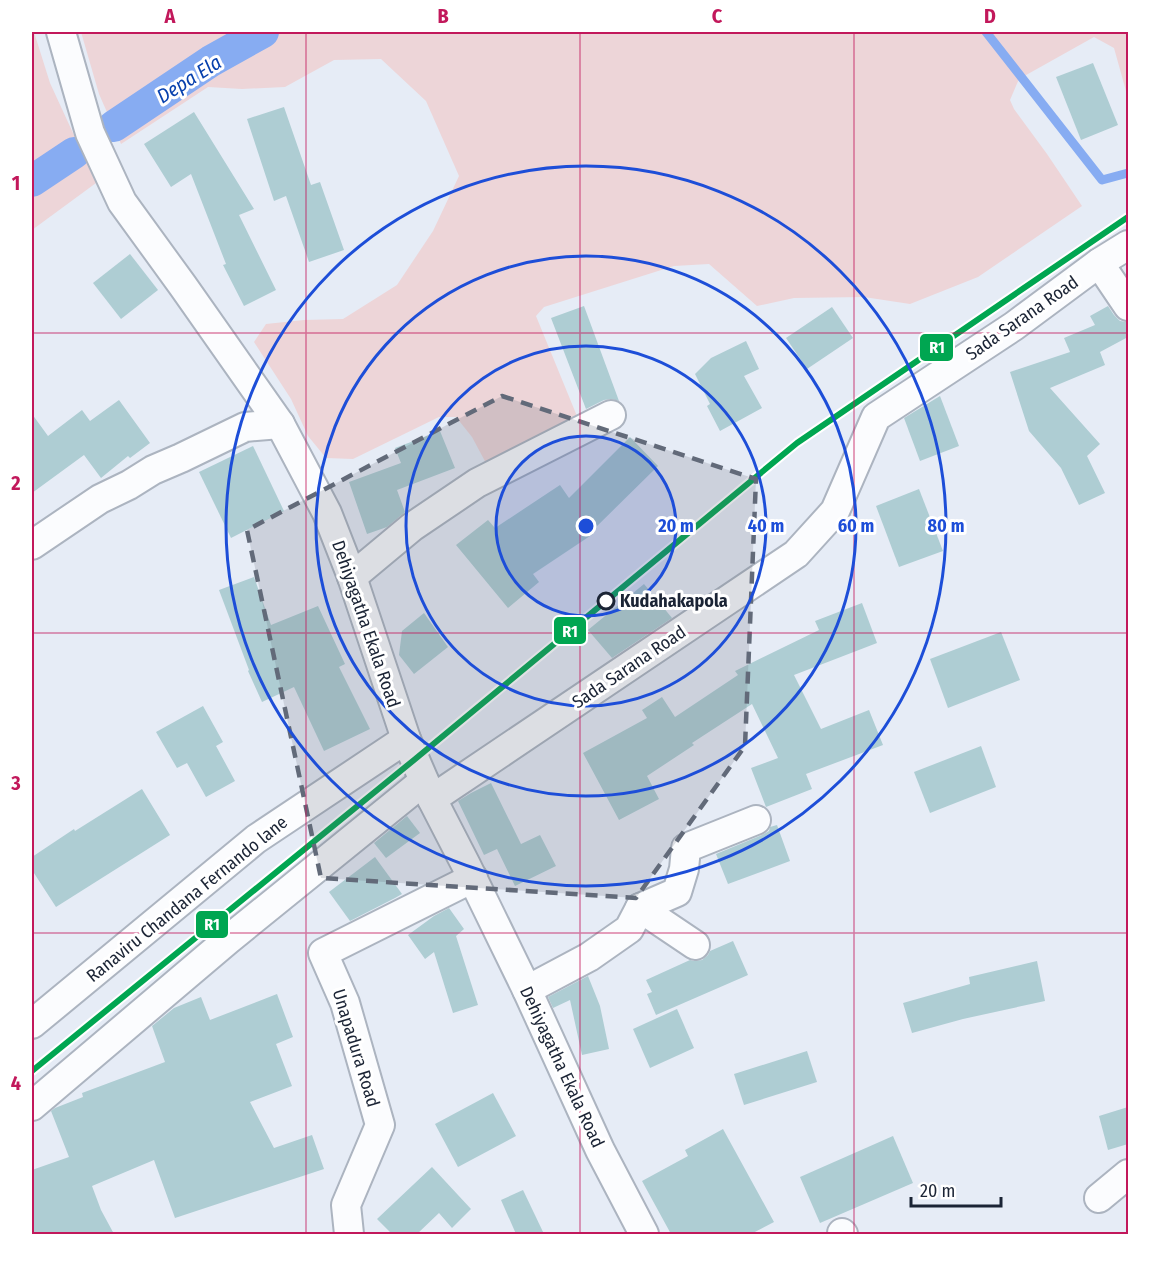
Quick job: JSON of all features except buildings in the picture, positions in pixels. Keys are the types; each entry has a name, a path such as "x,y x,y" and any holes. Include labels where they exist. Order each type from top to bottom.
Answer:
{"street":[{"name":"Dehiyagatha Ekala Road","path":"61,32 90,133 122,202 280,424 327,513 352,577 406,739 428,790 527,990 600,1150 644,1234"},
{"name":"Sada Sarana Road","path":"32,1106 229,939 428,790 796,554 835,511 876,417 1014,326 1099,263 1128,245"},
{"path":"1099,263 1128,306"},
{"path":"352,577 412,526 477,483 611,415"},
{"path":"32,545 100,499 153,470 245,428 280,424"},
{"name":"Ranaviru Chandana Fernando lane","path":"32,1024 256,839 406,739"},
{"path":"527,990 590,957 629,929 640,908 677,892 684,869 686,848 756,820"},
{"name":"Unapadura Road","path":"349,1234 346,1205 380,1125 345,1003 323,952 472,878"},
{"path":"640,908 695,945"},
{"path":"1099,1198 1128,1174"}],"highlighted area":[{"path":"502,396 756,479 745,746 636,898 321,878 247,530"}],"shaded area":[{"path":"32,32 34,32 50,83 96,183 32,230"},
{"path":"81,32 1128,32 1128,92 1114,48 1094,37 1019,79 1010,100 1014,109 1082,206 978,277 910,304 864,297 794,298 757,306 709,264 674,266 544,307 536,316 588,443 543,466 495,480 472,437 456,417 439,417 353,459 326,458 308,436 291,399 254,342 266,324 343,319 397,285 433,231 459,176 426,101 381,59 334,60 285,87 242,89 208,87 121,144 99,94"}],"waterway":[{"name":"Depa Ela","path":"114,126 211,61 263,32"},
{"path":"986,32 1102,180 1128,173"},
{"name":"Depa Ela","path":"32,181 74,153"}],"transit line":[{"name":"R1","path":"32,1071 414,760 797,443 1128,217"}],"place":[{"name":"Kudahakapola","path":"606,601"}]}
